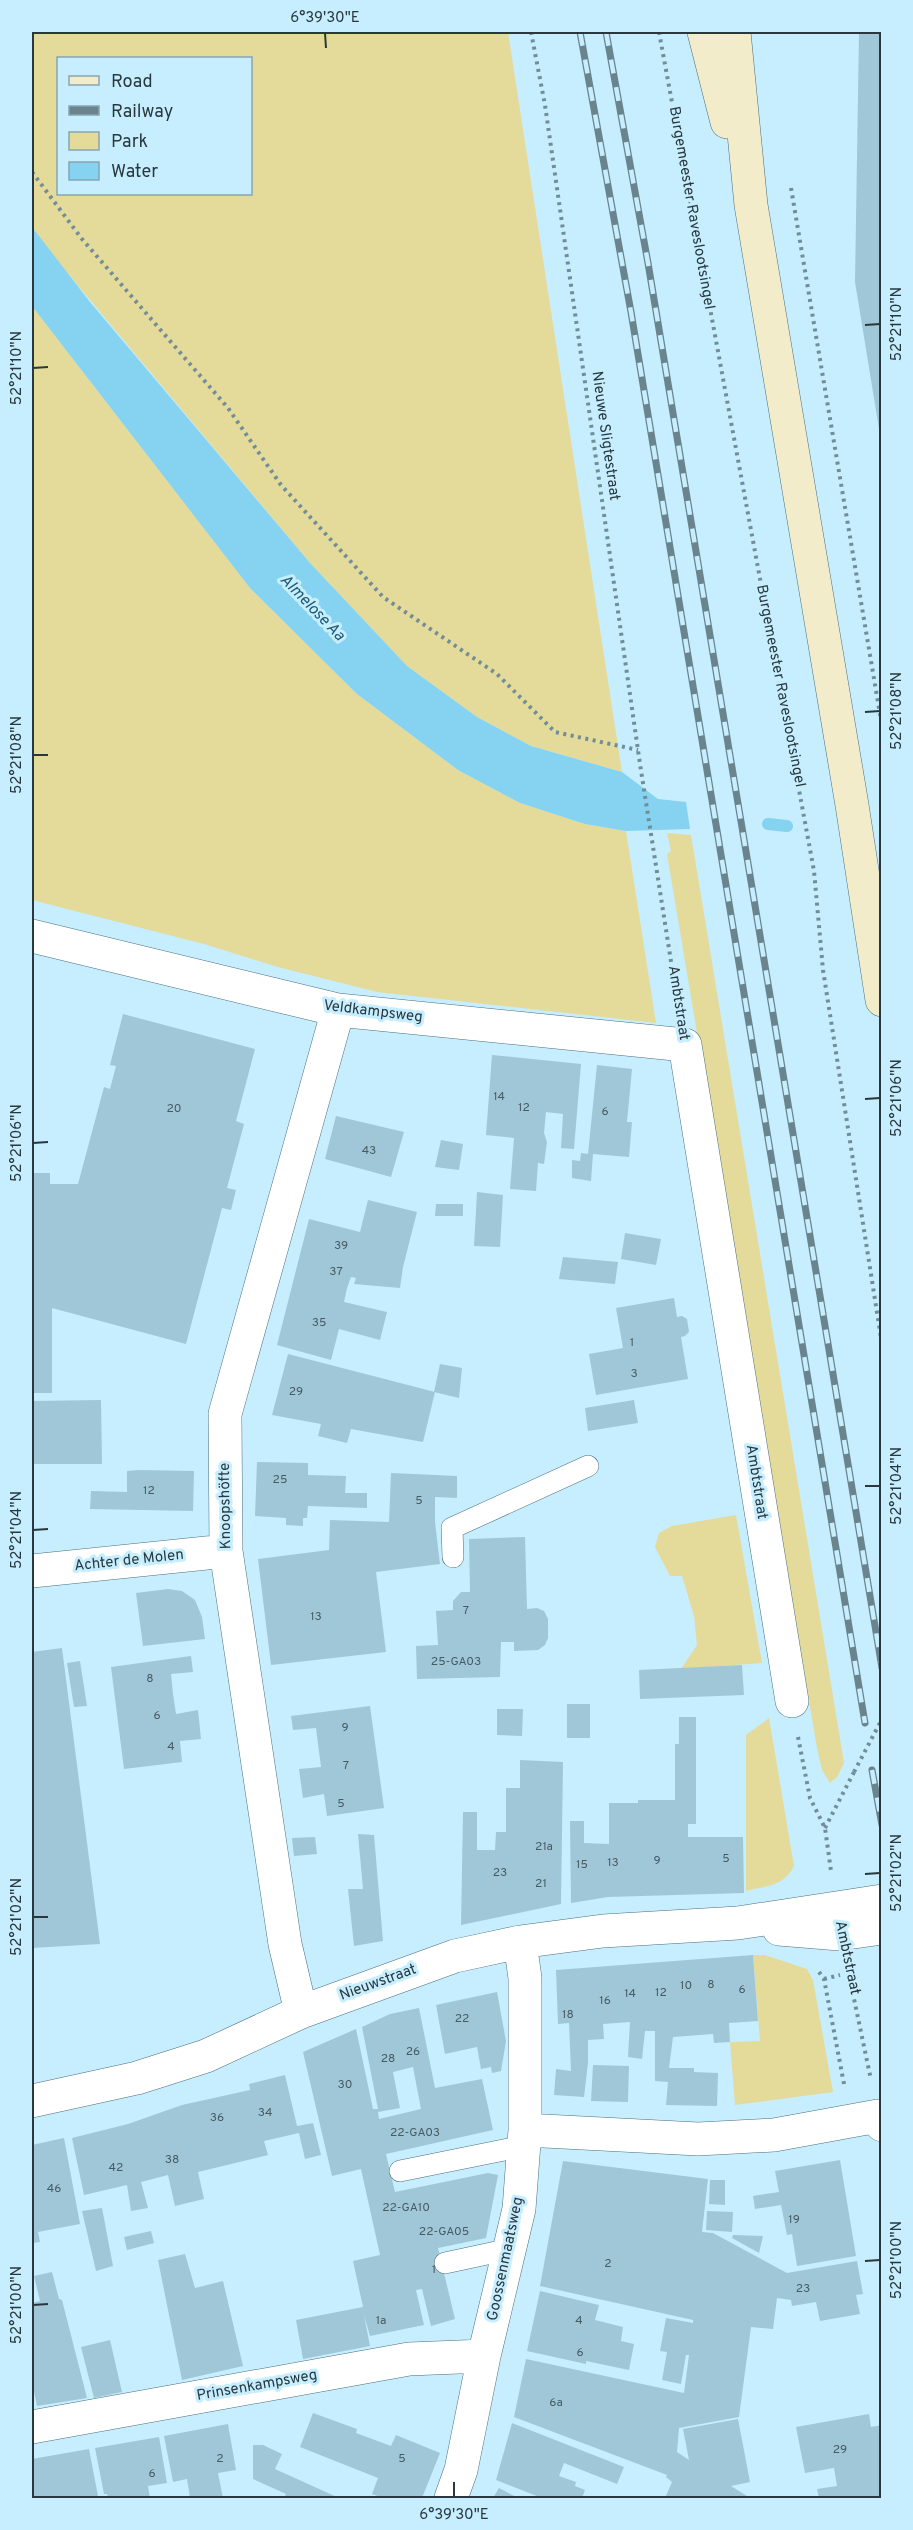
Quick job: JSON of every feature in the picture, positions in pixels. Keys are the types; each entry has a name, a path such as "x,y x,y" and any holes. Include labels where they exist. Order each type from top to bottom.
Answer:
{"main road":[{"path":"704,32 760,255"},
{"path":"734,32 751,205 848,782 882,1000"}],"street":[{"name":"Veldkampsweg","path":"32,936 338,1010 685,1045"},
{"name":"Knoopshöfte","path":"301,2012 285,1944 226,1551 225,1414 338,1010"},
{"name":"Ambtstraat","path":"685,1045 792,1701"},
{"name":"Achter de Molen","path":"32,1571 226,1551"},
{"name":"Nieuwstraat","path":"32,2101 137,2078 206,2056 301,2012 455,1956 520,1942 603,1931 838,1920 879,1915"},
{"name":"Goossenmaatsweg","path":"451,2499 461,2470 484,2356 519,2210 524,2138 525,1978 520,1942"},
{"path":"524,2138 698,2139 774,2135 870,2121"},
{"name":"Prinsenkampsweg","path":"32,2427 409,2359 484,2356"}],"lane":[{"path":"453,1557 452,1528 588,1466"},
{"path":"400,2171 524,2138"},
{"path":"445,2264 510,2249"}],"path":[{"name":"Nieuwe Sligtestraat","path":"531,32 545,105 653,844"},
{"name":"Burgemeester Raveslootsingel","path":"659,32 812,860 823,970 882,1344"},
{"path":"32,172 82,238 228,408 281,485 383,597 497,674 555,732 638,750"},
{"path":"790,185 882,726"},
{"name":"Ambtstraat","path":"653,844 685,1045"},
{"name":"Ambtstraat","path":"792,1701 810,1798 825,1828 838,1920 854,1990 870,2121"},
{"path":"825,1828 882,1719"},
{"path":"812,1963 824,1979 870,2121"}],"green space":[{"path":"32,32 508,32 622,772 531,746 477,717 407,666 310,563 49,251 32,227"},
{"path":"32,306 250,588 357,694 458,770 520,803 585,824 626,831 656,1023 377,992 278,967 204,944 32,900"},
{"path":"667,833 691,835 844,1763 837,1777 830,1783 822,1770 817,1748 667,854 671,851"},
{"path":"736,1515 762,1663 681,1669 697,1645 694,1616 682,1576 670,1576 655,1547 659,1533 672,1526"},
{"path":"769,1718 794,1866 790,1873 780,1881 746,1891 746,1735"},
{"path":"753,1955 765,1955 807,1969 813,1980 833,2092 735,2105 730,2042 760,2041"}],"water":[{"path":"32,227 90,302 310,563 407,666 477,717 531,746 622,772 658,799 686,802 690,829 626,831 585,824 520,803 458,770 357,694 250,588 32,306"}],"building":[{"path":"859,32 882,32 880,435 855,282"},
{"path":"123,1014 255,1049 236,1121 244,1124 227,1188 236,1190 231,1210 222,1208 186,1344 52,1308 52,1393 32,1393 32,1173 50,1173 50,1184 78,1184 104,1087 110,1089 116,1066 110,1065"},
{"path":"492,1055 581,1064 574,1149 561,1148 563,1114 546,1112 544,1133 547,1142 544,1164 538,1163 536,1191 510,1189 514,1138 486,1135"},
{"path":"597,1065 632,1069 627,1122 632,1122 629,1157 593,1154 591,1181 572,1178 572,1160 580,1161 581,1153 588,1154"},
{"path":"336,1116 404,1132 391,1177 325,1159"},
{"path":"441,1140 463,1144 459,1170 435,1167"},
{"path":"477,1192 503,1195 500,1247 474,1246"},
{"path":"368,1200 417,1212 400,1288 354,1284 356,1278 351,1277 347,1288 344,1302 387,1312 380,1340 339,1329 331,1360 277,1345 309,1219 360,1232"},
{"path":"436,1204 463,1204 463,1216 435,1216"},
{"path":"625,1233 661,1239 656,1265 621,1259"},
{"path":"563,1257 618,1262 615,1284 559,1279"},
{"path":"674,1298 677,1317 682,1316 687,1319 689,1332 681,1337 688,1379 596,1395 589,1354 623,1348 616,1308"},
{"path":"288,1354 435,1392 423,1442 351,1429 347,1443 318,1436 321,1424 272,1415"},
{"path":"440,1364 462,1368 459,1398 434,1392"},
{"path":"101,1400 102,1464 32,1464 32,1401"},
{"path":"634,1400 638,1423 588,1431 585,1408"},
{"path":"257,1462 308,1463 308,1475 346,1476 345,1493 367,1493 367,1508 308,1506 307,1518 303,1518 303,1526 286,1525 286,1518 255,1516"},
{"path":"127,1471 194,1471 193,1511 90,1509 91,1491 127,1492"},
{"path":"391,1473 457,1476 457,1498 435,1497 435,1522 440,1564 376,1572 386,1652 271,1665 258,1559 329,1550 330,1520 389,1522"},
{"path":"525,1537 527,1609 537,1608 544,1611 548,1619 548,1638 545,1645 538,1650 514,1651 514,1642 501,1642 500,1677 417,1679 416,1646 438,1645 436,1611 453,1610 453,1601 461,1592 470,1592 469,1539"},
{"path":"168,1589 182,1591 195,1600 202,1617 205,1639 143,1646 136,1593"},
{"path":"62,1648 100,1944 32,1948 32,1652"},
{"path":"191,1656 193,1672 171,1674 173,1694 176,1714 198,1710 201,1739 180,1741 182,1762 124,1769 111,1667"},
{"path":"80,1661 87,1706 74,1707 67,1663"},
{"path":"742,1665 744,1695 640,1699 639,1670"},
{"path":"567,1704 590,1704 590,1738 567,1738"},
{"path":"370,1706 384,1808 327,1816 324,1794 303,1798 299,1769 321,1767 316,1728 293,1730 291,1716"},
{"path":"497,1709 523,1709 522,1736 497,1735"},
{"path":"679,1717 696,1717 696,1824 688,1824 688,1837 743,1837 744,1893 608,1897 571,1903 570,1821 584,1821 584,1843 609,1844 609,1803 675,1800 675,1744 679,1744"},
{"path":"520,1760 563,1762 561,1904 461,1925 463,1812 477,1812 477,1850 495,1850 496,1832 506,1832 506,1788 520,1788"},
{"path":"358,1834 374,1835 383,1941 354,1946 348,1889 363,1889"},
{"path":"315,1837 317,1854 294,1856 292,1838"},
{"path":"753,1955 758,2021 729,2023 730,2042 714,2043 713,2034 673,2037 669,2068 694,2068 694,2072 718,2073 717,2106 666,2105 668,2082 655,2081 655,2031 645,2031 642,2059 628,2057 630,2022 603,2024 604,2039 588,2040 584,2097 554,2095 556,2069 571,2071 569,2023 558,2024 556,1970"},
{"path":"497,1992 506,2041 501,2071 492,2073 491,2067 481,2069 477,2047 445,2054 436,2005"},
{"path":"419,2008 435,2088 482,2079 493,2130 386,2154 395,2192 488,2173 498,2175 486,2238 438,2248 455,2319 431,2326 422,2289 416,2290 424,2325 370,2336 364,2315 370,2346 303,2359 296,2320 363,2307 353,2261 380,2255 361,2169 332,2176 303,2052 356,2029 373,2109 378,2109 362,2027 390,2014","holes":["413,2067 421,2109 379,2119 378,2112 400,2108 393,2072"]},
{"path":"593,2065 629,2066 628,2102 591,2101"},
{"path":"285,2075 297,2126 313,2123 321,2155 305,2159 299,2133 264,2141 268,2155 198,2172 204,2199 175,2206 168,2175 141,2182 148,2208 131,2211 127,2185 84,2195 72,2138 128,2124 182,2105 250,2090 249,2084"},
{"path":"64,2138 80,2224 38,2232 40,2242 32,2243 32,2145"},
{"path":"840,2160 856,2256 797,2266 792,2234 787,2235 781,2205 755,2209 753,2196 779,2192 775,2171"},
{"path":"563,2161 708,2179 702,2232 713,2233 787,2273 857,2261 863,2294 856,2295 860,2314 820,2321 816,2302 792,2306 791,2300 777,2298 773,2329 751,2327 739,2417 679,2428 677,2452 689,2460 683,2429 738,2419 750,2482 731,2486 750,2498 665,2498 672,2482 666,2477 667,2475 514,2417 526,2359 684,2393 689,2355 686,2355 681,2384 662,2380 667,2352 660,2351 666,2318 693,2323 693,2320 540,2286"},
{"path":"710,2180 725,2180 725,2205 709,2204"},
{"path":"102,2208 113,2266 96,2271 82,2211"},
{"path":"707,2211 733,2212 732,2232 706,2230"},
{"path":"151,2231 154,2243 127,2250 124,2237"},
{"path":"733,2235 763,2236 759,2253 732,2238"},
{"path":"185,2254 195,2288 223,2281 243,2366 182,2380 158,2260"},
{"path":"52,2272 59,2299 62,2300 87,2398 37,2406 32,2382 32,2303 40,2301 34,2276"},
{"path":"540,2291 599,2305 595,2320 623,2327 621,2341 634,2344 629,2370 586,2361 586,2364 527,2351"},
{"path":"110,2340 122,2392 94,2398 81,2347"},
{"path":"313,2413 357,2429 356,2433 391,2446 396,2435 440,2453 422,2498 383,2498 372,2494 378,2478 300,2447"},
{"path":"869,2414 871,2427 882,2425 882,2498 839,2498 838,2496 819,2498 817,2489 837,2486 834,2468 805,2473 796,2427"},
{"path":"512,2423 624,2467 617,2484 564,2463 559,2476 576,2482 575,2486 585,2490 582,2498 542,2498 496,2480"},
{"path":"228,2424 236,2470 218,2473 223,2498 190,2498 187,2479 173,2482 164,2436"},
{"path":"159,2437 167,2483 148,2486 150,2498 108,2498 107,2494 104,2494 95,2448"},
{"path":"253,2445 263,2445 282,2454 275,2469 339,2498 284,2498 286,2494 253,2479"},
{"path":"89,2449 98,2496 33,2498 32,2459"},
{"path":"499,2488 518,2498 493,2498"}],"waterway":[{"name":"Almelose Aa","path":"768,824 787,826"}],"railway":[{"path":"580,32 631,312 865,1723"},
{"path":"606,32 648,263 882,1668"},
{"path":"872,1770 882,1825"}]}
